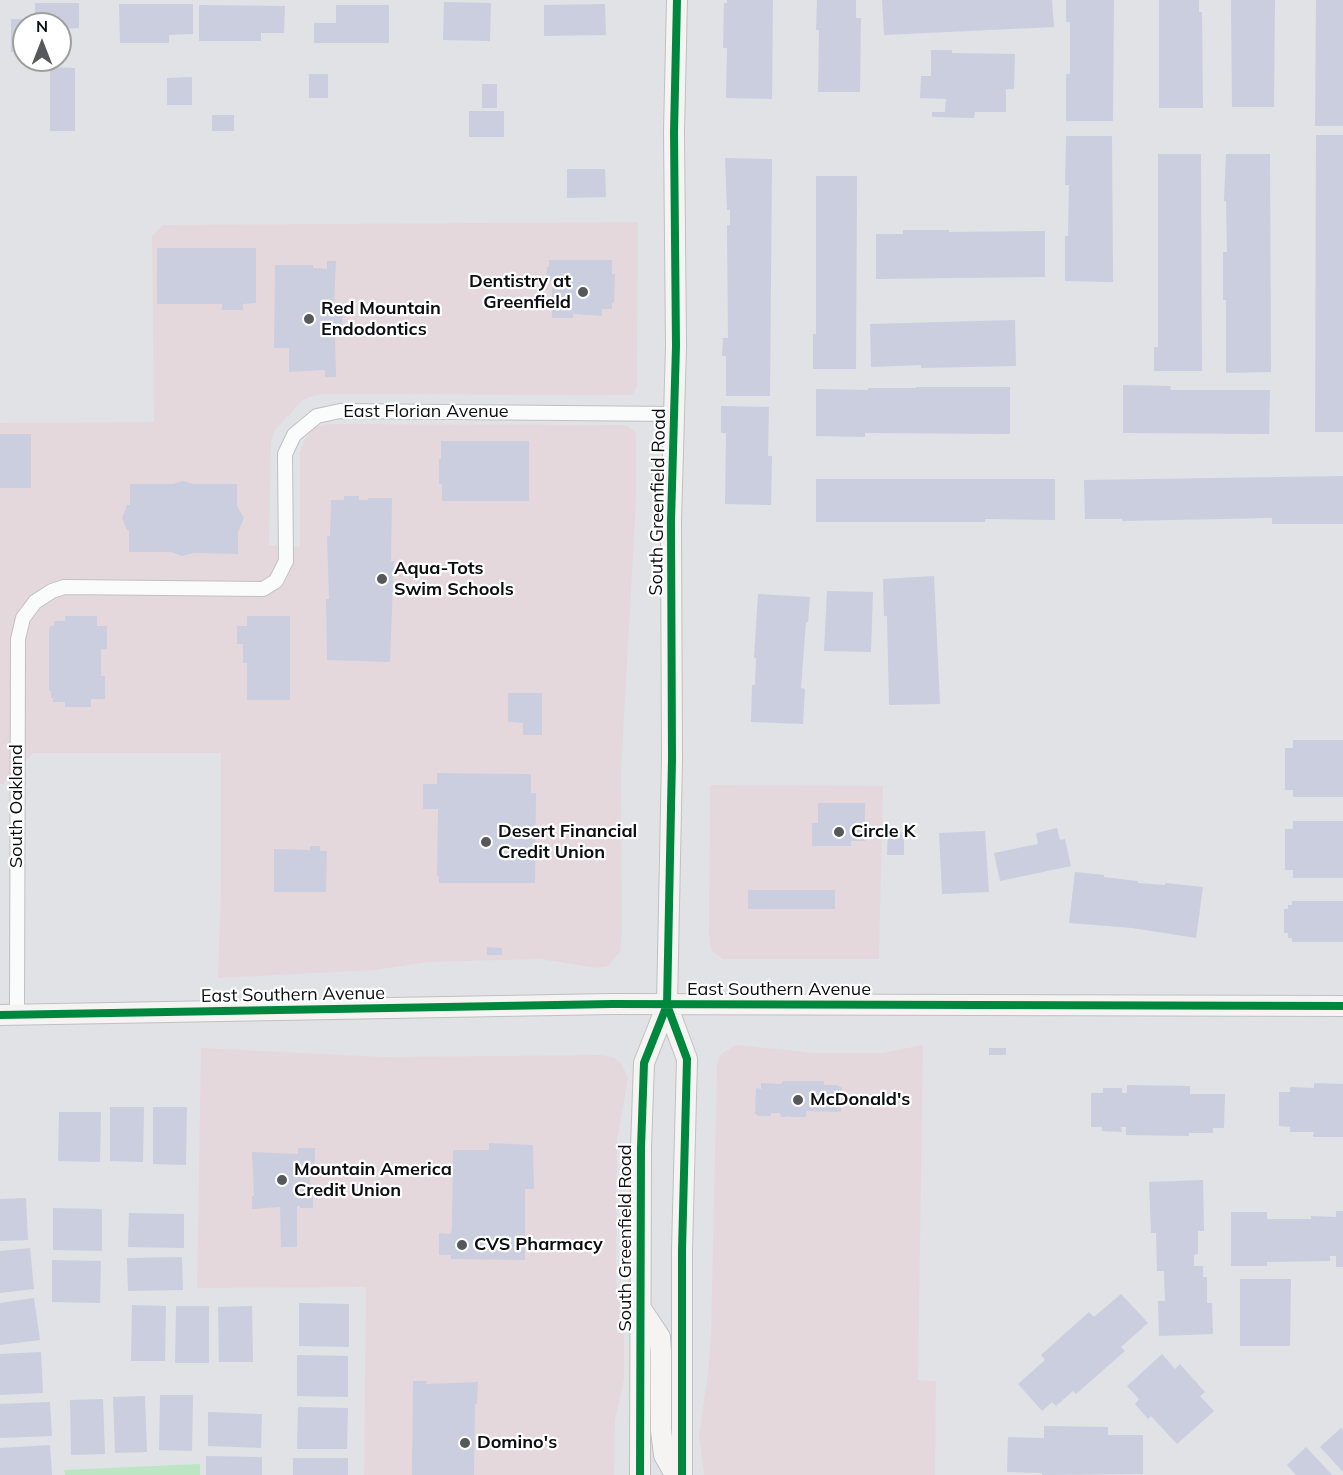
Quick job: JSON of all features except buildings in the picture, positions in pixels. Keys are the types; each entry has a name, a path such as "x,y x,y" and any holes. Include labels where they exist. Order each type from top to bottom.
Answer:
{"main road":[{"name":"South Greenfield Road","path":"640,1475 641,1148 644,1063 667,1005 672,759 671,521 677,0"},
{"name":"South Greenfield Road","path":"667,1005 687,1059 682,1250 682,1475"},
{"name":"East Southern Avenue","path":"8,1015 667,1005 1343,1006"},
{"path":"640,1307 660,1337 662,1352 661,1431 664,1455 674,1471 682,1475"}],"street":[{"name":"East Florian Avenue","path":"35,602 63,587 263,589 276,581 286,561 285,454 294,435 316,416 340,411 674,414"},
{"name":"South Oakland","path":"8,1015 18,639 23,618 35,602"}],"shaded area":[{"path":"638,222 637,387 632,395 323,394 302,401 275,430 271,441 269,545 300,547 300,452 305,439 315,427 327,424 622,425 636,433 636,501 621,773 622,934 620,952 608,966 597,968 540,959 428,962 374,970 218,978 221,753 33,753 3,784 0,784 0,423 154,422 152,236 163,225"},
{"path":"710,785 883,786 879,959 723,959 711,950 709,934"},
{"path":"736,1045 815,1053 883,1053 923,1045 918,1380 936,1381 935,1475 704,1475 699,1435 711,1335 717,1064 720,1055"},
{"path":"201,1048 384,1057 601,1055 613,1057 621,1063 628,1078 617,1141 616,1279 624,1328 624,1380 615,1420 614,1475 364,1475 366,1287 197,1288"}],"green space":[{"path":"200,1464 200,1475 65,1475 64,1470"}],"cycle path":[{"path":"640,1475 641,1148 644,1063 667,1005 672,759 671,521 676,346 674,132 677,0"},
{"path":"0,1015 612,1004 1343,1006"},
{"path":"667,1005 687,1059 682,1250 682,1475"}],"place":[{"name":"Dentistry at Greenfield","path":"583,292"},
{"name":"Red Mountain Endodontics","path":"309,319"},
{"name":"Aqua-Tots Swim Schools","path":"382,579"},
{"name":"Circle K","path":"839,832"},
{"name":"Desert Financial Credit Union","path":"486,842"},
{"name":"McDonald's","path":"798,1100"},
{"name":"Mountain America Credit Union","path":"282,1180"},
{"name":"CVS Pharmacy","path":"462,1245"},
{"name":"Domino's","path":"465,1443"}]}
